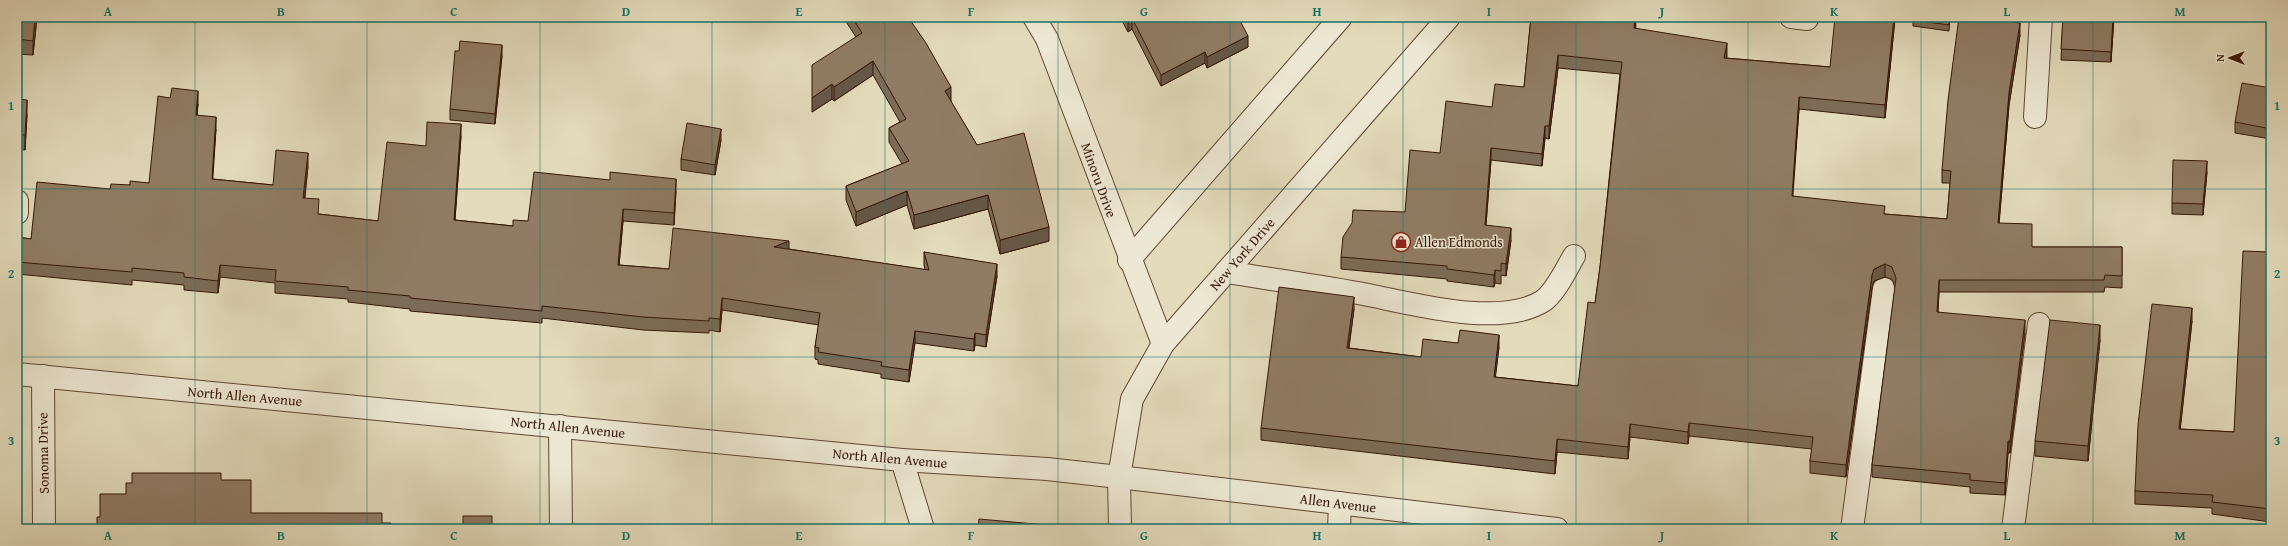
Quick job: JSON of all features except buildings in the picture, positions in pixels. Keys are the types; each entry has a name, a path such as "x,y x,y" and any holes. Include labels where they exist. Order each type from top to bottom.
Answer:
{"street":[{"name":"Minoru Drive","path":"1034,17 1047,39 1129,260 1163,344"},
{"path":"1129,260 1342,17"},
{"name":"New York Drive","path":"1120,529 1119,476 1132,399 1163,344 1449,17"},
{"path":"2035,117 2041,17"},
{"path":"17,201 17,213"},
{"path":"1226,272 1358,293 1457,312 1514,312 1544,300 1564,275 1574,256"},
{"path":"1852,529 1884,289"},
{"path":"2013,529 2039,324"},
{"name":"North Allen Avenue","path":"17,374 902,460 1047,469 1119,476"},
{"name":"Sonoma Drive","path":"42,376 44,529"},
{"path":"560,426 561,529"},
{"path":"902,460 923,529"},
{"name":"Allen Avenue","path":"1119,476 1521,527 1557,529"},
{"path":"1339,529 1340,503"}],"place":[{"name":"Allen Edmonds","path":"1401,242"}]}
